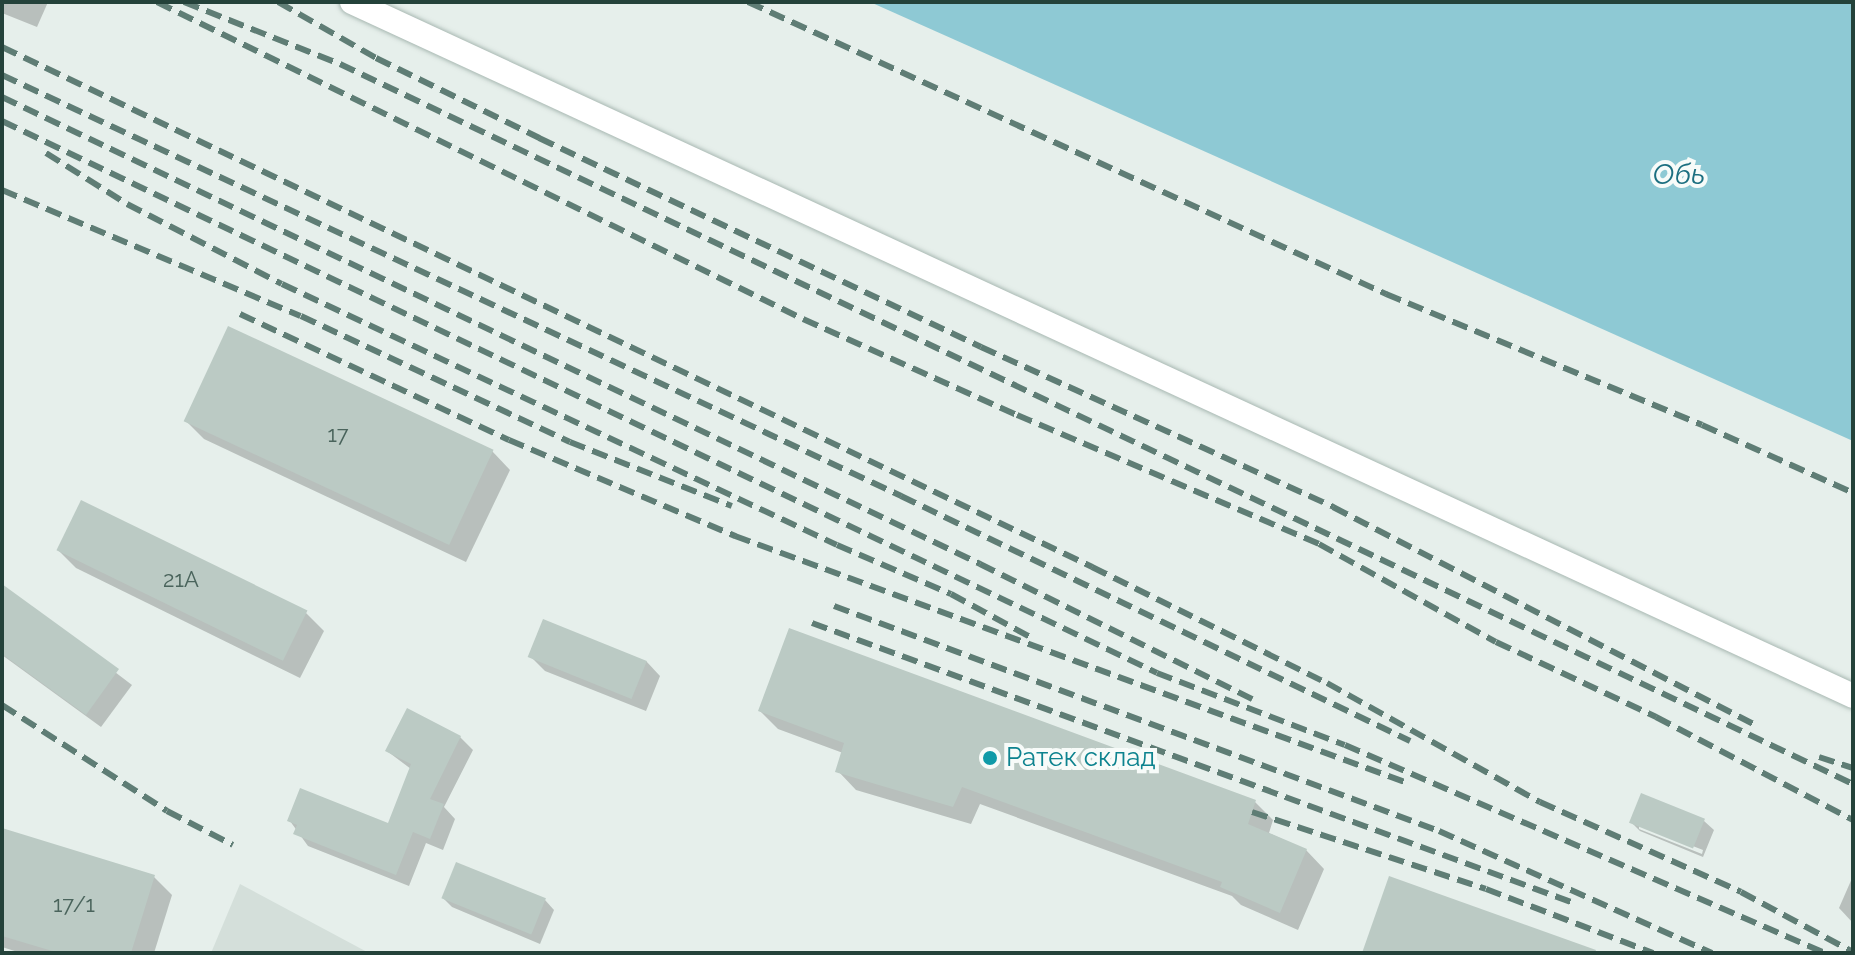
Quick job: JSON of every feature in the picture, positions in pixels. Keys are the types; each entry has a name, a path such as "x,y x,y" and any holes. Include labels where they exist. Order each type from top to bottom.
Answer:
{"street":[{"path":"352,2 1853,696"}],"shaded area":[{"path":"240,884 369,953 211,953"}],"water":[{"name":"Обь","path":"870,2 1853,2 1853,441"}],"building":[{"path":"228,326 494,450 449,545 184,421"},
{"path":"81,500 307,610 283,661 56,550"},
{"path":"2,584 119,669 86,715 2,654"},
{"path":"543,619 647,661 631,699 528,657"},
{"name":"Ратек склад","path":"789,628 1256,800 1248,824 1307,849 1280,913 1220,887 1222,882 962,787 953,807 835,772 844,743 758,711"},
{"path":"407,708 461,736 430,799 444,804 430,839 413,832 396,875 293,834 297,825 287,821 300,788 388,823 411,764 385,751"},
{"path":"1641,793 1705,819 1693,849 1629,823"},
{"path":"2,828 155,875 131,953 59,953 2,936"},
{"path":"456,862 546,898 531,934 441,898"},
{"path":"1389,876 1596,950 1595,953 1362,953"}],"railway":[{"path":"157,2 803,319 1017,415 1319,544 1496,642 1656,717 1853,820"},
{"path":"184,2 340,64 1853,784"},
{"path":"278,2 376,58 539,138 981,347 1333,507 1758,726"},
{"path":"748,2 1386,294 1702,425 1853,493"},
{"path":"2,47 1092,567 1327,683 1540,802 1741,892 1853,952"},
{"path":"2,75 901,496 1410,741"},
{"path":"2,97 980,564 1252,699"},
{"path":"2,121 1157,673 1345,745 1825,953"},
{"path":"46,153 127,204 282,284 837,545 951,594 1032,638"},
{"path":"2,190 301,316 570,442 732,506"},
{"path":"240,314 509,440 735,536 1410,784"},
{"path":"834,606 1439,831 1712,953"},
{"path":"812,623 1571,902"},
{"path":"2,705 167,811 233,845"},
{"path":"1819,757 1853,768"},
{"path":"1252,812 1486,889 1653,953"}],"place":[{"name":"Ратек склад","path":"990,758"}]}
